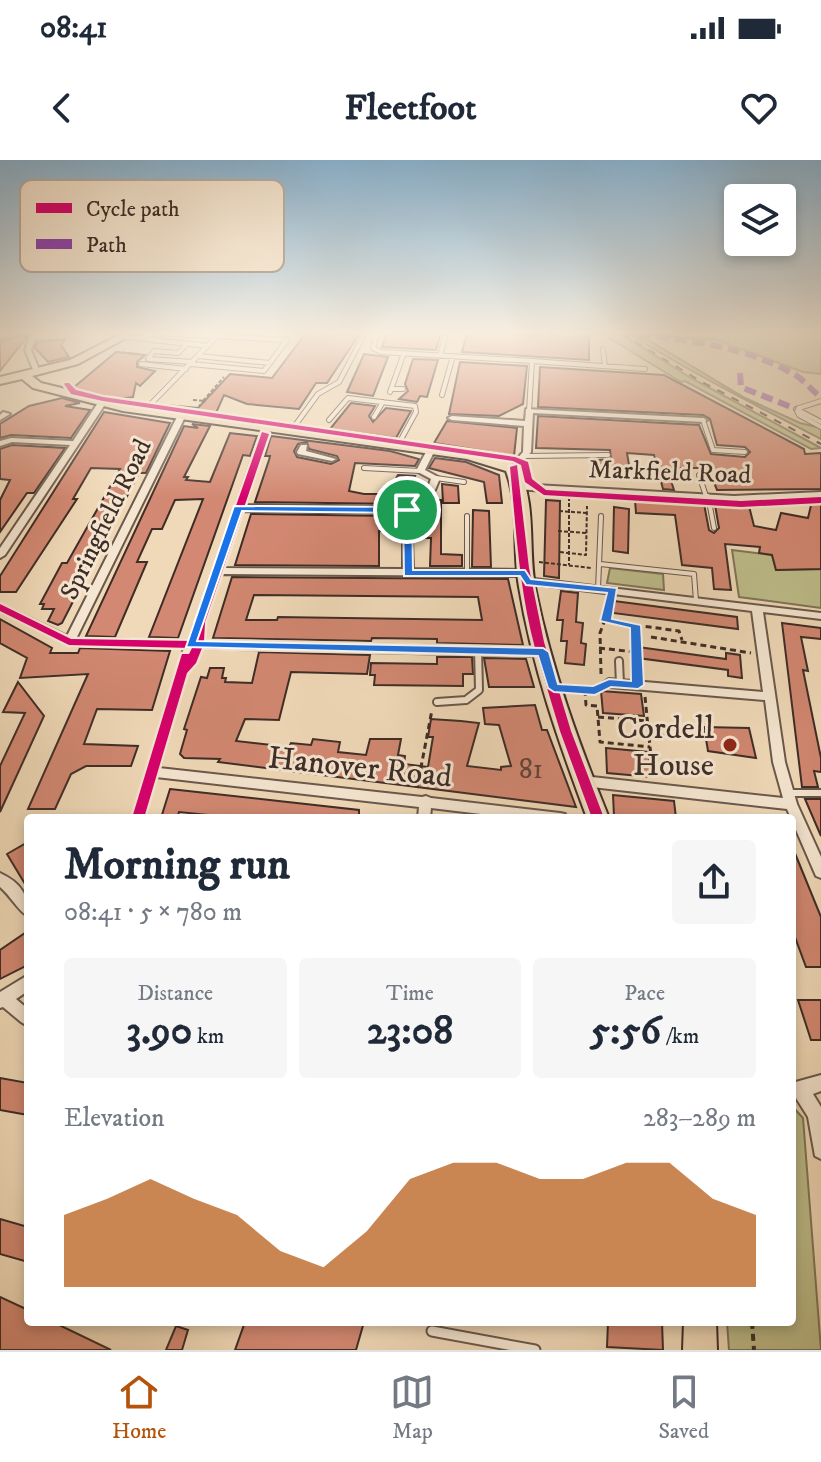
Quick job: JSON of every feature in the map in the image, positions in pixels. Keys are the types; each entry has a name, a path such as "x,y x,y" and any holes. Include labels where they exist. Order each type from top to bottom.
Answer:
{"main road":[{"path":"47,389 145,411 189,410 291,431 308,440 398,445 492,460 515,478 525,572 543,652 596,814"},
{"path":"700,1326 700,1350"}],"street":[{"path":"0,555 5,539 102,403"},
{"name":"Springfield Road","path":"69,642 189,410"},
{"path":"515,478 525,456 529,411 703,420"},
{"path":"452,418 528,424"},
{"path":"139,814 199,625 267,428"},
{"path":"0,444 11,440 73,443"},
{"path":"308,440 301,452 310,460 332,459"},
{"path":"431,450 420,471 436,478 431,490"},
{"name":"Markfield Road","path":"515,478 542,489 569,491 734,499 821,495"},
{"path":"238,508 407,510 408,573"},
{"path":"217,571 525,572 598,589 821,616"},
{"path":"0,607 69,642 543,652"},
{"path":"757,608 779,762 790,798 821,872"},
{"path":"614,684 770,697"},
{"name":"Hanover Road","path":"154,772 528,814"},
{"path":"583,781 790,798"},
{"path":"421,800 423,814"},
{"path":"0,879 15,891 24,904"},
{"path":"24,985 2,1000 24,1016"},
{"path":"821,1083 796,1090 816,1114 821,1150"}],"lane":[{"path":"145,411 167,389"},
{"path":"291,431 318,394 328,389"},
{"path":"391,389 403,389"},
{"path":"442,395 444,389"},
{"path":"529,411 530,389"},
{"path":"329,420 348,398 409,403 417,408 398,445"},
{"path":"821,401 796,409 799,415 821,424"},
{"path":"374,417 383,402"},
{"path":"703,420 713,450 745,452"},
{"path":"525,456 608,455"},
{"path":"364,468 420,471"},
{"path":"699,475 714,528"},
{"path":"436,478 464,482"},
{"path":"467,516 467,573"},
{"path":"598,589 601,516"},
{"path":"600,566 694,574 696,601"},
{"path":"437,702 466,700 479,690 478,649"},
{"path":"614,684 619,661"},
{"path":"790,798 821,793"},
{"path":"432,1331 535,1350"}],"path":[{"path":"189,410 214,389"},
{"path":"189,410 203,401"},
{"path":"189,410 211,416"},
{"path":"569,491 569,565"},
{"path":"560,552 586,555 587,506"},
{"path":"559,511 586,513"},
{"path":"558,531 588,533"},
{"path":"525,572 569,565 600,566"},
{"path":"613,590 598,654 601,675 614,684"},
{"path":"606,621 679,631 682,641"},
{"path":"635,625 655,788"},
{"path":"651,637 763,655"},
{"path":"554,688 595,691 614,684"},
{"path":"585,690 586,705 597,706 600,742 650,747"},
{"path":"421,800 429,715 437,702"},
{"path":"598,717 648,721"},
{"path":"649,734 706,739"},
{"path":"752,1326 754,1350"}],"green space":[{"path":"699,389 711,389 821,448 811,449"},
{"path":"724,389 800,423 821,428 821,439"},
{"path":"732,550 772,555 776,570 821,569 821,608 739,597"},
{"path":"610,568 663,574 664,590 607,583"},
{"path":"796,1110 803,1118 821,1350 729,1350 727,1326 796,1326"}],"building":[{"path":"75,389 135,389 133,397 118,399"},
{"path":"216,389 312,389 299,409 247,404 224,395 216,413 166,405 198,408"},
{"path":"349,389 376,389 373,396 347,392"},
{"path":"407,389 430,389 427,397 420,396 417,402 399,399"},
{"path":"454,389 525,389 523,404 499,416 449,414"},
{"path":"539,389 690,389 804,449 805,454 821,453 821,489 717,490 708,468 667,468 674,490 663,489 654,455 627,453 630,471 600,470 599,460 611,459 610,450 536,448 538,416 699,425 711,454 745,457 750,452 745,447 717,445 710,419 703,415 538,407"},
{"path":"62,398 80,403 65,406 90,410 71,438 11,435 0,438 0,424 29,406"},
{"path":"351,403 375,406 369,416 373,422 386,408 411,411 396,438 330,429"},
{"path":"104,412 170,423 146,473 139,473 62,623 58,625 48,621 54,609 42,609 44,604 40,604 120,469 91,468 73,499 77,499 16,592 0,592 0,576"},
{"path":"447,421 517,428 514,456 434,443"},
{"path":"192,424 210,426 184,477 188,477 186,480 210,482 230,433 257,436 250,456 243,455 178,638 149,637 203,499 175,500 162,529 152,529 137,562 147,562 115,637 86,636 184,426 198,428"},
{"path":"271,436 390,451 419,459 415,466 355,463 349,491 387,494 398,475 415,476 400,504 255,502 270,456 265,456","holes":["307,442 309,449 337,456 339,460 331,464 297,457 294,451 298,444"]},
{"path":"12,445 65,448 34,493 27,493 0,532 0,500 10,480 0,479 0,449"},
{"path":"435,458 466,462 499,475 502,503 487,503 484,482 429,468"},
{"path":"442,484 458,486 459,503 443,503"},
{"path":"423,500 441,500 441,554 462,555 462,566 430,566 431,538 422,538"},
{"path":"546,500 560,501 559,578 544,576"},
{"path":"635,500 704,504 709,530 714,533 719,528 715,505 749,506 754,526 776,530 781,513 808,518 812,501 821,501 821,569 776,570 772,555 759,553 760,547 725,544 731,590 714,589 712,568 682,565 675,515 636,513"},
{"path":"614,507 629,509 628,553 613,551"},
{"path":"473,510 489,511 491,567 472,567"},
{"path":"251,514 391,516 390,531 379,531 379,566 235,565"},
{"path":"232,577 508,579 523,645 437,643 437,639 213,638","holes":["254,595 478,597 482,620 278,617 277,620 246,620"]},
{"path":"561,591 578,593 576,622 583,623 581,643 586,644 584,665 565,663 567,641 561,641 563,620 557,620"},
{"path":"614,601 737,617 738,629 613,613"},
{"path":"0,619 52,648 50,653 78,653 80,648 170,651 152,710 97,709 84,744 138,746 131,766 86,766 71,774 55,809 28,809 88,674 20,678 27,658 0,643"},
{"path":"782,623 821,628 821,639 801,637 808,671 803,670 821,758 821,772 814,771 818,787 802,787"},
{"path":"638,647 726,659 726,653 740,655 742,678 728,676 728,670 638,658"},
{"path":"259,652 370,655 367,674 291,672 279,720 245,719 236,741 289,747 291,743 311,745 313,739 340,742 338,752 366,755 370,739 401,739 398,755 405,756 404,764 428,767 433,737 428,737 431,719 461,721 479,723 467,766 501,770 501,767 511,766 499,725 485,724 483,708 535,705 542,730 547,730 576,807 218,762 220,759 184,758 180,754 187,730 184,729 201,677 207,678 210,668 224,668 222,678 226,678 225,682 252,683"},
{"path":"437,657 472,657 473,674 463,674 463,686 374,685 375,675 370,675 371,663 437,664"},
{"path":"484,658 526,659 534,687 489,687"},
{"path":"18,682 44,716 0,812 0,766 25,713 3,712"},
{"path":"601,691 641,694 644,716 603,713"},
{"name":"Cordell House","path":"704,727 749,728 756,758 708,751"},
{"path":"606,748 648,752 651,777 607,773"},
{"path":"170,789 359,810 359,814 162,814"},
{"path":"613,795 674,801 676,814 614,814"},
{"path":"805,799 821,799 821,836"},
{"path":"24,844 24,882 7,854"},
{"path":"796,856 821,917 821,967 806,967 796,940"},
{"path":"24,934 24,967 0,979 0,950"},
{"path":"798,1000 821,1000 821,1040 811,1040"},
{"path":"0,1078 24,1082 24,1114 0,1110"},
{"path":"0,1219 24,1226 24,1261 0,1254"},
{"path":"0,1297 24,1308 24,1326 61,1326 111,1350 0,1350"},
{"path":"176,1326 188,1330 182,1350 166,1350"},
{"path":"244,1326 363,1326 356,1350 235,1350"},
{"path":"608,1326 662,1326 663,1350 607,1347"}],"railway":[{"path":"715,389 821,444"}],"marked path":[{"path":"745,389 796,409"},
{"path":"811,389 821,397"}],"cycle path":[{"path":"71,389 103,399 515,459 525,464 528,480 544,492 741,504 821,500"},
{"path":"184,670 197,648 200,622 265,434"},
{"path":"514,467 524,568 539,642 565,731 596,814"},
{"path":"0,607 69,642 543,652"},
{"path":"139,814 186,657"}],"place":[{"name":"Cordell House","path":"730,745"}],"route":[{"path":"238,508 407,510 408,573 525,573 526,581 613,590 611,612 606,621 635,625 638,685 609,683 595,691 554,688 543,652 190,644 238,508"}]}
